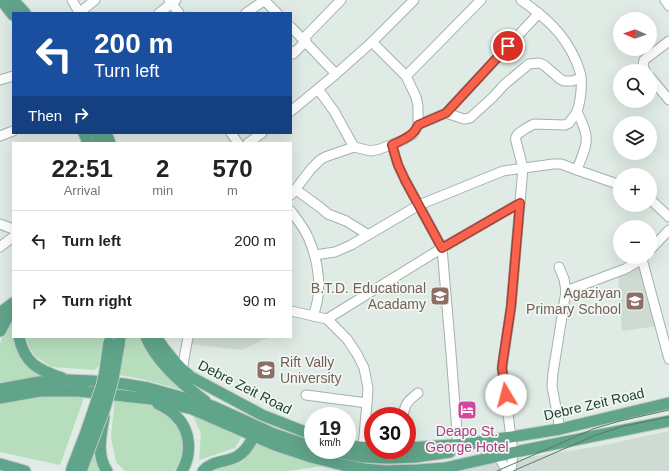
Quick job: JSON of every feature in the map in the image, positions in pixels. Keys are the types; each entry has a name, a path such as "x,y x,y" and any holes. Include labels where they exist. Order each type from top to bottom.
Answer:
{"main road":[{"path":"1,0 12,14"},
{"path":"13,0 24,12"},
{"path":"0,304 12,295"},
{"path":"0,313 12,304"},
{"path":"0,331 12,311"},
{"path":"19,338 28,360 48,374 66,380"},
{"path":"147,338 164,365 184,385 212,406"},
{"name":"Debre Zeit Road","path":"157,338 163,348 190,377 261,418 304,432"},
{"path":"81,471 105,408 113,379 114,340"},
{"path":"72,471 102,384 114,340"},
{"path":"0,389 39,382 66,380 92,381 136,386 191,399 212,406 274,434 304,444"},
{"path":"0,398 40,391 79,391 151,399 192,409 275,445 310,457 361,470 385,471 445,468 669,421"},
{"path":"151,399 175,414 187,433 189,442 188,454 186,464 182,471"},
{"name":"Debre Zeit Road","path":"416,448 463,445 560,428 669,403"},
{"path":"105,408 100,446 101,458 107,471"},
{"path":"203,471 212,464 239,455 246,450 251,441"},
{"path":"356,456 388,458 432,455 450,452 463,445"},
{"path":"458,471 473,462"},
{"path":"0,464 25,471"}],"street":[{"path":"72,0 78,12"},
{"path":"91,10 96,0"},
{"path":"251,12 265,0 276,12"},
{"path":"292,54 341,0"},
{"path":"292,110 372,42 414,0"},
{"path":"406,76 481,0"},
{"path":"511,471 513,453 502,368 511,307 523,168 516,137 530,125 534,124 569,124 577,112 580,102 582,78 572,51 555,28 539,13 521,0"},
{"path":"665,0 669,6"},
{"path":"160,12 172,1 178,12"},
{"path":"418,125 446,113 539,13"},
{"path":"292,28 336,74"},
{"path":"642,64 644,60 669,41"},
{"path":"368,234 346,221 328,214 321,208 293,192 308,173 320,160 325,157 354,147 371,151 392,145 412,134 416,129 418,125 418,106 416,97 406,76 372,42"},
{"path":"446,113 464,118 470,118 505,84 530,64 539,63 544,65 564,81 572,81 582,78"},
{"path":"0,80 12,76"},
{"path":"657,85 669,100"},
{"path":"318,89 334,111 354,147"},
{"path":"577,112 585,128 587,138 577,170"},
{"path":"0,136 12,131"},
{"path":"249,142 261,134"},
{"path":"392,145 398,165 405,180 442,248 451,352 463,445"},
{"path":"315,255 335,252 350,245 419,205 503,171 561,164 613,183"},
{"path":"327,318 442,248 520,203"},
{"path":"657,205 669,217"},
{"path":"292,212 308,236 315,255 319,282 318,297 312,316"},
{"path":"0,224 12,229"},
{"path":"657,243 669,230"},
{"path":"0,247 12,238"},
{"path":"566,291 625,269 633,264"},
{"path":"645,264 669,359"},
{"path":"559,267 564,279 566,291 552,386 560,428"},
{"path":"292,311 327,318 347,339 364,368 368,388 367,407"},
{"path":"182,370 188,338"},
{"path":"405,407 408,401 418,393"},
{"path":"306,395 367,403"},
{"path":"498,456 507,471"}],"shaded area":[{"name":"Agaziyan Primary School","path":"643,266 657,326 622,331 618,275"},
{"path":"192,338 268,338 241,350 191,344"},
{"path":"669,431 669,471 441,471 600,446"}],"green space":[{"path":"12,320 12,338 18,338 48,377 0,385 0,343"},
{"path":"26,338 104,338 99,365 95,370 52,367 36,357 30,349"},
{"path":"125,338 140,338 159,369 184,391 152,382 118,375 123,357"},
{"path":"85,395 60,465 0,452 0,403 41,396"},
{"path":"115,398 141,402 165,410 178,421 186,437 183,459 174,471 125,471 116,462 111,437"},
{"path":"190,409 244,433 235,448 199,460 201,433"},
{"path":"98,440 106,471 85,471"},
{"path":"259,441 304,456 304,459 312,459 330,465 287,471 212,471 242,462"}],"tram line":[{"path":"497,471 593,429 620,421 669,410"},
{"path":"513,471 596,435 624,426 669,417"}],"place":[{"name":"B.T.D. Educational Acadamy","path":"440,296"},
{"name":"Agaziyan Primary School","path":"635,301"},
{"name":"Rift Vally University","path":"266,370"},
{"name":"Deapo St. George Hotel","path":"467,410"}],"route":[{"path":"506,395 502,368 511,307 520,203 442,248 405,180 398,165 392,145 412,134 418,125 446,113 508,46"}]}
